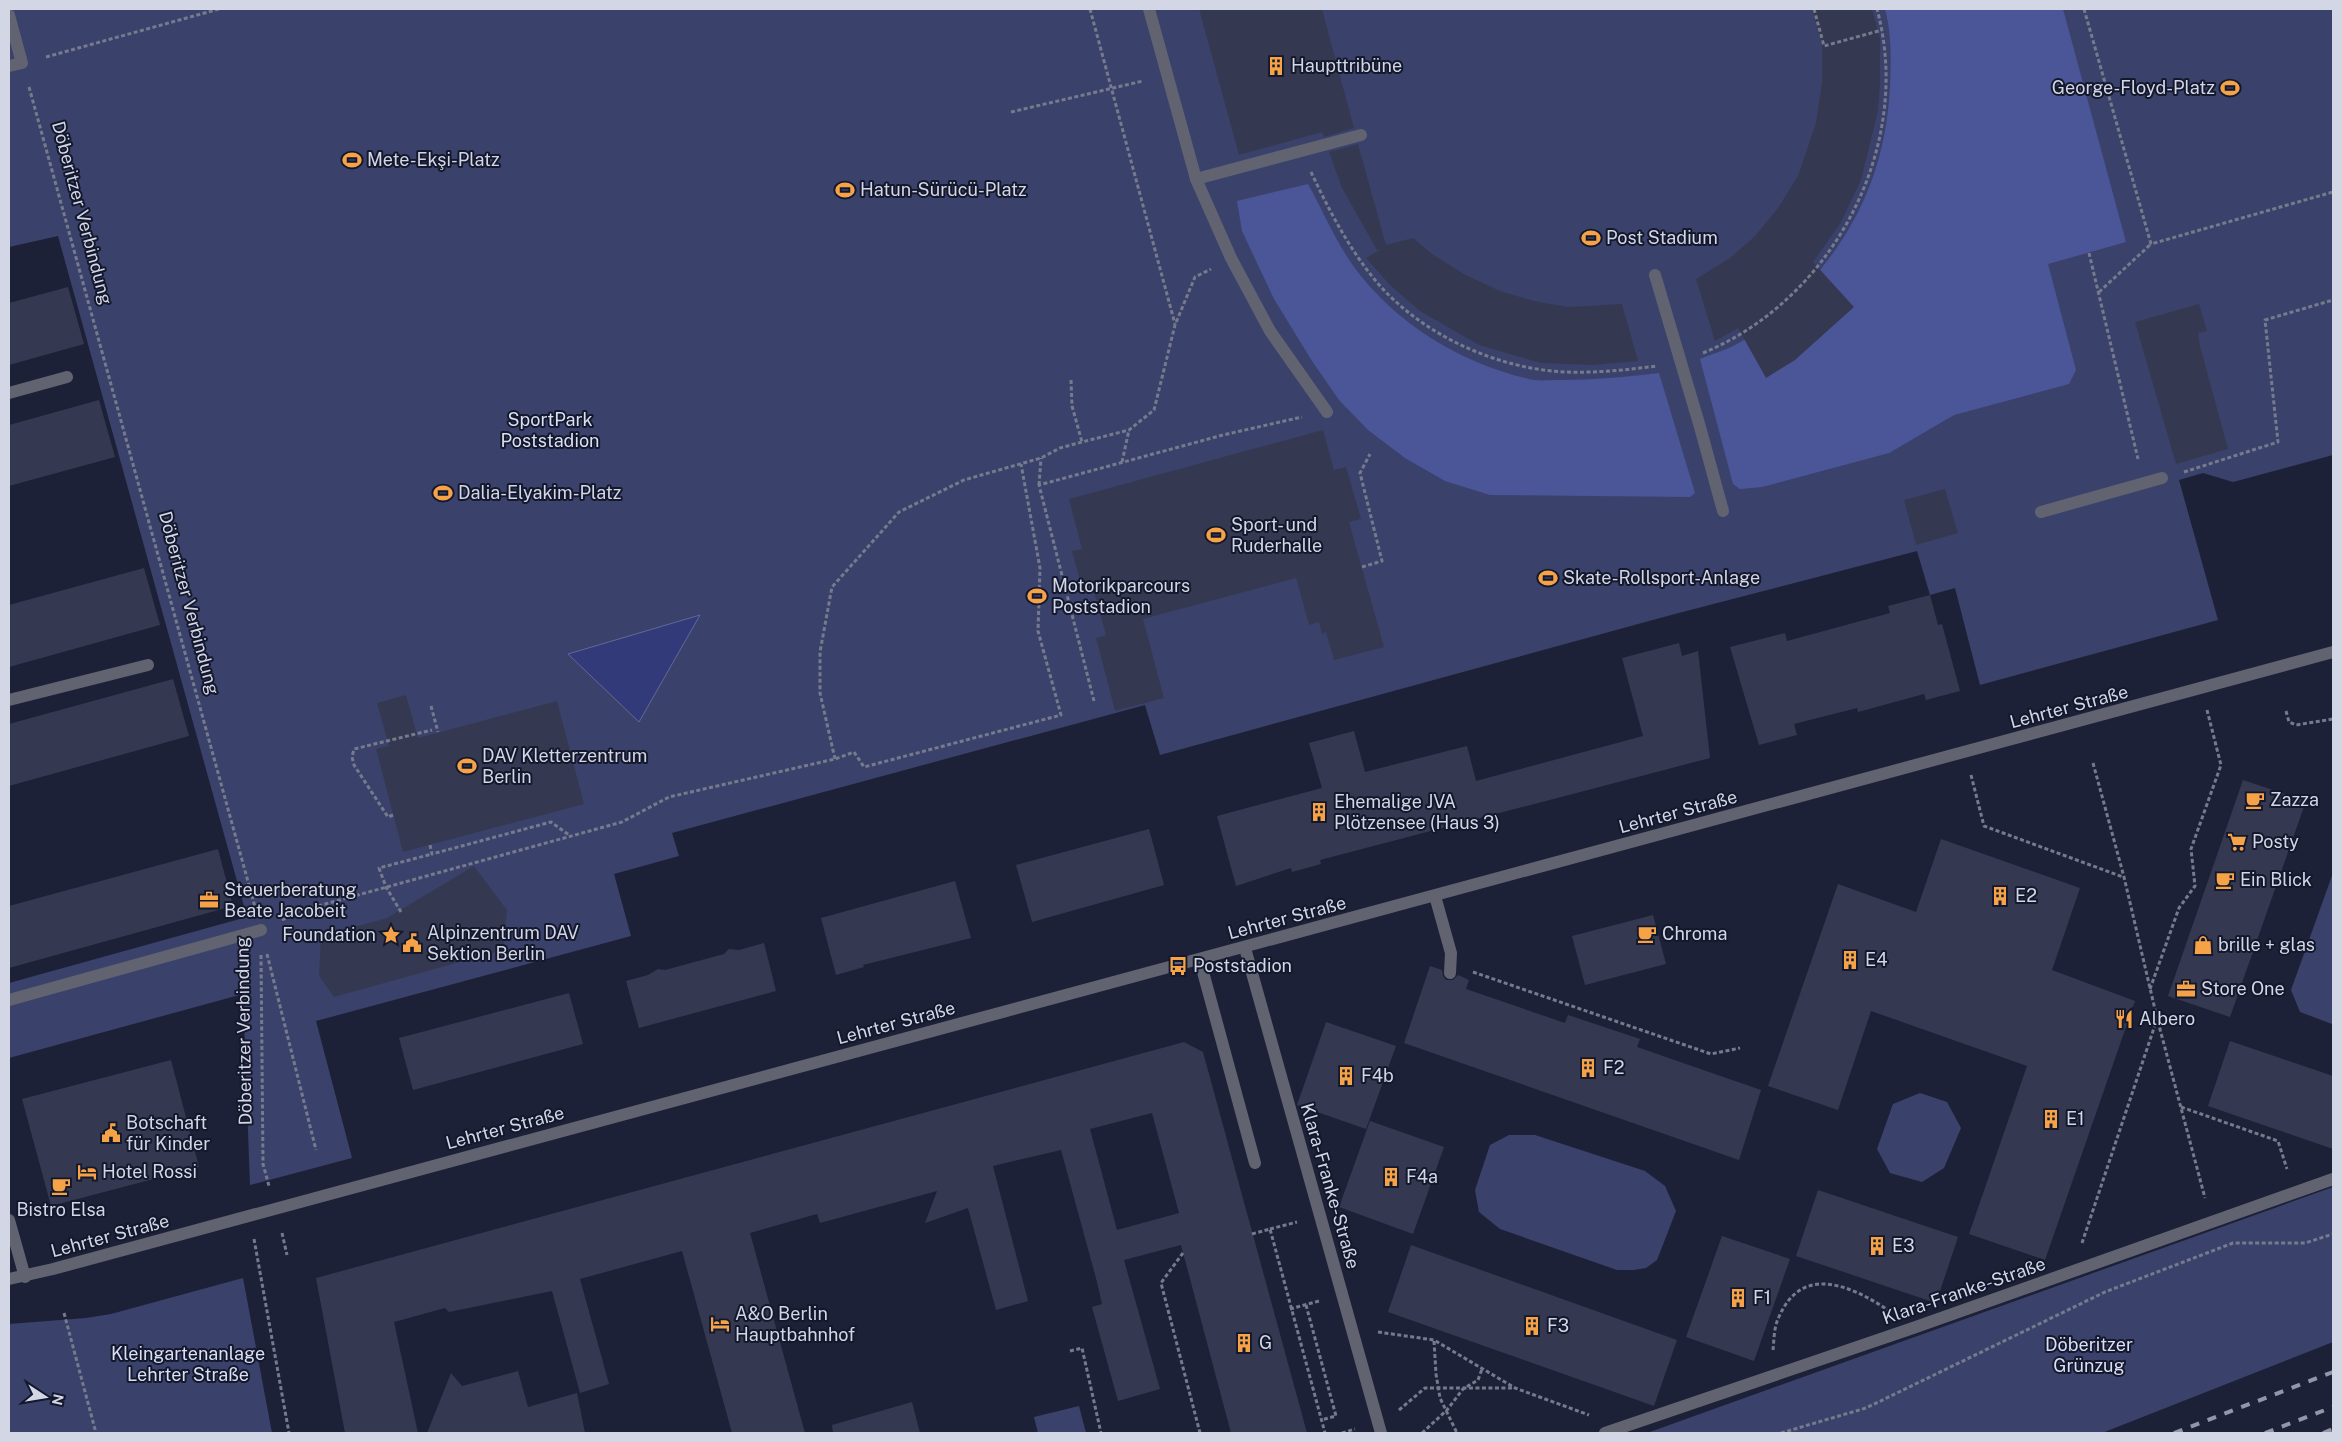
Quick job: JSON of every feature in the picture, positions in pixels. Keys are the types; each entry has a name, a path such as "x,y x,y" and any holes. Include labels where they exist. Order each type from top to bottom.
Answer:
{"street":[{"path":"1150,9 1196,179 1230,258 1270,332 1328,412"},
{"path":"9,15 22,63 9,66"},
{"path":"1196,179 1361,135"},
{"path":"1655,275 1696,410 1723,511"},
{"path":"9,393 67,377"},
{"path":"2042,512 2162,478"},
{"name":"Lehrter Straße","path":"9,1279 24,1277 1200,961 2333,652"},
{"path":"9,700 148,665"},
{"path":"1435,896 1451,953 1450,973"},
{"path":"9,1000 261,930"},
{"name":"Klara-Franke-Straße","path":"1245,948 1381,1433"},
{"path":"1200,961 1255,1163"},
{"name":"Klara-Franke-Straße","path":"1605,1433 1913,1328 2330,1180"},
{"path":"9,1220 24,1277"}],"path":[{"path":"22,63 218,9"},
{"path":"1090,9 1175,324"},
{"path":"1814,9 1824,46 1882,30"},
{"path":"1698,355 1719,346 1772,312 1804,282 1845,228 1866,182 1883,120 1887,60 1877,9"},
{"path":"2084,9 2151,244"},
{"name":"Döberitzer Verbindung","path":"22,63 261,930 263,1164 276,1209"},
{"path":"1011,112 1168,75"},
{"path":"1302,151 1340,229 1376,280 1416,317 1442,334 1477,351 1540,369 1591,372 1659,365"},
{"path":"2099,292 2151,244 2333,192"},
{"path":"2089,253 2143,484"},
{"path":"834,759 820,693 820,652 832,587 899,512 964,480 1041,458 1060,448 1129,430 1154,410 1175,324 1195,277 1230,258"},
{"path":"2162,478 2278,442 2265,320 2333,300"},
{"path":"1070,380 1072,406 1082,442"},
{"path":"1039,485 1222,435 1328,412"},
{"path":"1122,462 1129,430"},
{"path":"1362,567 1382,561 1360,473 1370,454"},
{"path":"1041,458 1039,485 1094,701"},
{"path":"316,1150 261,930 300,911 569,835 622,822 669,797 834,759 854,752 864,767 1060,715 1038,631 1040,568 1021,464"},
{"path":"2150,989 2179,908 2195,886 2191,849 2221,764 2202,689"},
{"path":"431,706 438,732"},
{"path":"2286,711 2289,722 2296,725 2333,719"},
{"path":"393,815 388,816 354,765 352,757 354,749 432,730"},
{"path":"1965,753 1984,826 2124,877"},
{"path":"2093,763 2124,877 2157,1018 2212,1222"},
{"path":"401,912 386,887 379,868 552,822 569,835"},
{"path":"430,846 432,854"},
{"path":"1467,970 1711,1054 1740,1048"},
{"path":"2073,1271 2157,1018"},
{"path":"2181,1107 2278,1140 2287,1171 2330,1180"},
{"path":"249,1216 289,1433"},
{"path":"1252,1234 1284,1226"},
{"path":"1270,1229 1290,1309 1325,1433"},
{"path":"1781,1433 1866,1408 2105,1292 2233,1243 2304,1243 2333,1234"},
{"path":"1183,1253 1161,1283 1200,1433"},
{"path":"1769,1377 1777,1320 1792,1296 1808,1286 1833,1283 1850,1288 1873,1300 1913,1328"},
{"path":"1290,1309 1306,1304 1336,1416 1321,1420"},
{"path":"64,1313 96,1433"},
{"path":"1351,1325 1388,1335 1434,1340 1515,1388 1622,1427"},
{"path":"1434,1340 1440,1398 1457,1433"},
{"path":"1070,1351 1082,1348 1101,1433"},
{"path":"1422,1433 1447,1410 1463,1389 1478,1380 1482,1369"},
{"path":"1376,1417 1399,1411 1425,1388 1438,1386 1463,1389 1515,1388"},
{"path":"1342,1433 1346,1432"}],"green space":[{"name":"SportPark Poststadion","path":"9,9 2333,9 2333,455 2233,482 2203,473 2179,480 2218,620 1980,685 1955,588 1930,595 1917,551 1671,615 1160,755 1145,705 672,833 679,856 614,874 631,936 316,1021 352,1158 250,1185 243,994 9,1058 9,983 247,917 58,236 9,247"},
{"path":"2333,873 2332,1024 2300,1012 2291,990"},
{"path":"1920,1093 1947,1102 1961,1128 1944,1168 1922,1182 1890,1173 1877,1149 1893,1104"},
{"path":"1509,1135 1535,1135 1645,1171 1665,1186 1676,1211 1657,1260 1646,1268 1617,1270 1500,1229 1479,1212 1475,1190 1490,1145"},
{"name":"Döberitzer Grünzug","path":"2333,1187 2333,1342 2102,1433 1647,1433"},
{"name":"Kleingartenanlage Lehrter Straße","path":"243,1278 272,1433 9,1433 9,1324 86,1318 111,1314"},
{"path":"1079,1406 1086,1433 1038,1433 1034,1417"}],"shaded area":[{"path":"1885,9 2063,9 2126,242 2048,264 2076,370 2069,384 1954,415 1889,453 1762,487 1740,489 1733,484 1700,359 1726,349 1749,337 1786,306 1829,259 1846,234 1860,208 1872,180 1881,151 1887,120 1891,58 1889,28"},
{"path":"1308,184 1341,247 1371,288 1411,324 1457,353 1482,364 1534,380 1598,379 1659,373 1695,493 1690,497 1490,495 1445,481 1405,458 1368,430 1339,400 1312,361 1274,299 1242,231 1237,201"},
{"path":"700,615 639,722 568,654"}],"building":[{"name":"Haupttribüne","path":"1199,9 1322,9 1354,128 1324,137 1322,132 1239,155"},
{"path":"1812,9 1872,9 1880,38 1878,111 1861,180 1840,224 1813,262 1854,307 1795,360 1766,378 1738,328 1715,341 1696,279 1730,258 1755,236 1778,208 1798,176 1816,123 1822,82 1822,45"},
{"path":"1358,144 1386,245 1413,238 1432,254 1464,274 1500,291 1534,301 1568,307 1622,304 1638,361 1592,365 1541,363 1479,345 1420,311 1390,285 1366,258 1381,249 1377,250 1342,188 1329,152"},
{"path":"68,287 84,344 9,365 9,303"},
{"path":"2199,304 2207,331 2198,333 2200,346 2228,449 2176,464 2135,322"},
{"path":"99,400 115,457 9,486 9,425"},
{"name":"Sport- und Ruderhalle","path":"1323,430 1334,470 1346,467 1361,519 1349,522 1384,647 1334,660 1326,632 1322,634 1319,622 1309,625 1296,578 1143,619 1164,698 1115,711 1096,638 1106,635 1091,581 1081,584 1072,551 1082,549 1069,499"},
{"path":"1945,489 1958,533 1916,545 1904,500"},
{"path":"144,568 160,625 9,667 9,605"},
{"path":"1930,595 1938,625 1942,624 1960,691 1926,700 1924,694 1858,712 1857,708 1794,724 1797,735 1759,745 1730,647 1785,633 1787,641 1890,613 1888,606"},
{"path":"1679,643 1682,656 1698,651 1710,758 1320,860 1321,864 1292,872 1291,868 1236,886 1217,816 1322,788 1309,743 1354,731 1365,772 1467,746 1476,781 1643,736 1622,658"},
{"path":"173,679 189,736 9,786 9,724"},
{"path":"406,695 418,738 557,701 584,804 403,852 376,749 389,746 377,703"},
{"path":"2243,780 2306,801 2230,1017 2168,996"},
{"path":"1149,829 1164,885 1032,922 1016,865"},
{"path":"1941,839 2080,888 2052,970 2135,1001 2045,1260 1969,1234 2027,1066 1871,1011 1838,1110 1768,1086 1838,884 1916,912"},
{"path":"218,849 233,906 9,968 9,906"},
{"name":"Alpinzentrum DAV Sektion Berlin","path":"474,866 507,910 503,950 334,997 319,976 321,936 387,918"},
{"path":"955,881 971,938 863,965 864,967 836,975 821,918"},
{"path":"1653,915 1666,964 1585,985 1572,936"},
{"path":"764,943 776,991 639,1028 626,981 648,975 658,969 665,970 724,954 729,949 739,950"},
{"name":"F2","path":"1430,966 1442,970 1446,980 1453,980 1458,975 1469,980 1466,989 1565,1023 1568,1015 1640,1039 1637,1047 1761,1090 1739,1160 1404,1043"},
{"path":"569,993 583,1044 413,1090 399,1038"},
{"name":"F4b","path":"1326,1022 1396,1046 1366,1129 1297,1105"},
{"path":"2230,1041 2333,1076 2333,1149 2208,1106"},
{"path":"1184,1042 1203,1052 1307,1433 1231,1433 1181,1245 1124,1260 1160,1389 1118,1401 1092,1307 1102,1304 1061,1150 993,1166 1028,1301 996,1310 968,1208 925,1223 937,1191 820,1223 817,1214 750,1233 805,1433 732,1433 682,1251 580,1279 609,1384 580,1393 552,1291 449,1312 445,1308 394,1322 418,1433 345,1433 316,1278","holes":["1152,1113 1179,1213 1117,1230 1090,1129"]},
{"name":"Botschaft für Kinder","path":"171,1060 199,1167 51,1206 22,1099"},
{"name":"F4a","path":"1370,1121 1444,1147 1413,1234 1339,1207"},
{"name":"E3","path":"1818,1190 1958,1237 1936,1303 1796,1256"},
{"name":"F1","path":"1722,1236 1790,1259 1754,1361 1686,1337"},
{"name":"F3","path":"1411,1245 1677,1340 1654,1406 1388,1312"},
{"path":"518,1371 528,1407 577,1393 585,1433 427,1433 451,1373 462,1386"},
{"path":"912,1402 920,1433 833,1433 832,1425"}],"railway":[{"path":"2174,1433 2333,1372"},
{"path":"2265,1433 2333,1407"},
{"path":"2323,1433 2333,1429"}],"place":[{"name":"Haupttribüne","path":"1276,66"},
{"name":"George-Floyd-Platz","path":"2230,88"},
{"name":"Mete-Ekşi-Platz","path":"352,160"},
{"name":"Hatun-Sürücü-Platz","path":"845,190"},
{"name":"Post Stadium","path":"1591,238"},
{"name":"Dalia-Elyakim-Platz","path":"443,493"},
{"name":"Sport- und Ruderhalle","path":"1216,535"},
{"name":"Skate-Rollsport-Anlage","path":"1548,578"},
{"name":"Motorikparcours Poststadion","path":"1037,596"},
{"name":"DAV Kletterzentrum Berlin","path":"467,766"},
{"name":"Zazza","path":"2255,800"},
{"name":"Ehemalige JVA Plötzensee (Haus 3)","path":"1319,812"},
{"name":"Posty","path":"2237,842"},
{"name":"Ein Blick","path":"2225,880"},
{"name":"E2","path":"2000,896"},
{"name":"Steuerberatung Beate Jacobeit","path":"209,900"},
{"name":"Chroma","path":"1647,934"},
{"name":"Foundation","path":"391,935"},
{"name":"Alpinzentrum DAV Sektion Berlin","path":"412,943"},
{"name":"brille + glas","path":"2203,945"},
{"name":"E4","path":"1850,960"},
{"name":"Poststadion","path":"1178,966"},
{"name":"Store One","path":"2186,989"},
{"name":"Albero","path":"2124,1019"},
{"name":"F2","path":"1588,1068"},
{"name":"F4b","path":"1346,1076"},
{"name":"E1","path":"2051,1119"},
{"name":"Botschaft für Kinder","path":"111,1133"},
{"name":"Hotel Rossi","path":"87,1172"},
{"name":"F4a","path":"1391,1177"},
{"name":"Bistro Elsa","path":"61,1186"},
{"name":"E3","path":"1877,1246"},
{"name":"F1","path":"1738,1298"},
{"name":"A&O Berlin Hauptbahnhof","path":"720,1324"},
{"name":"F3","path":"1532,1326"},
{"name":"G","path":"1244,1343"}]}
